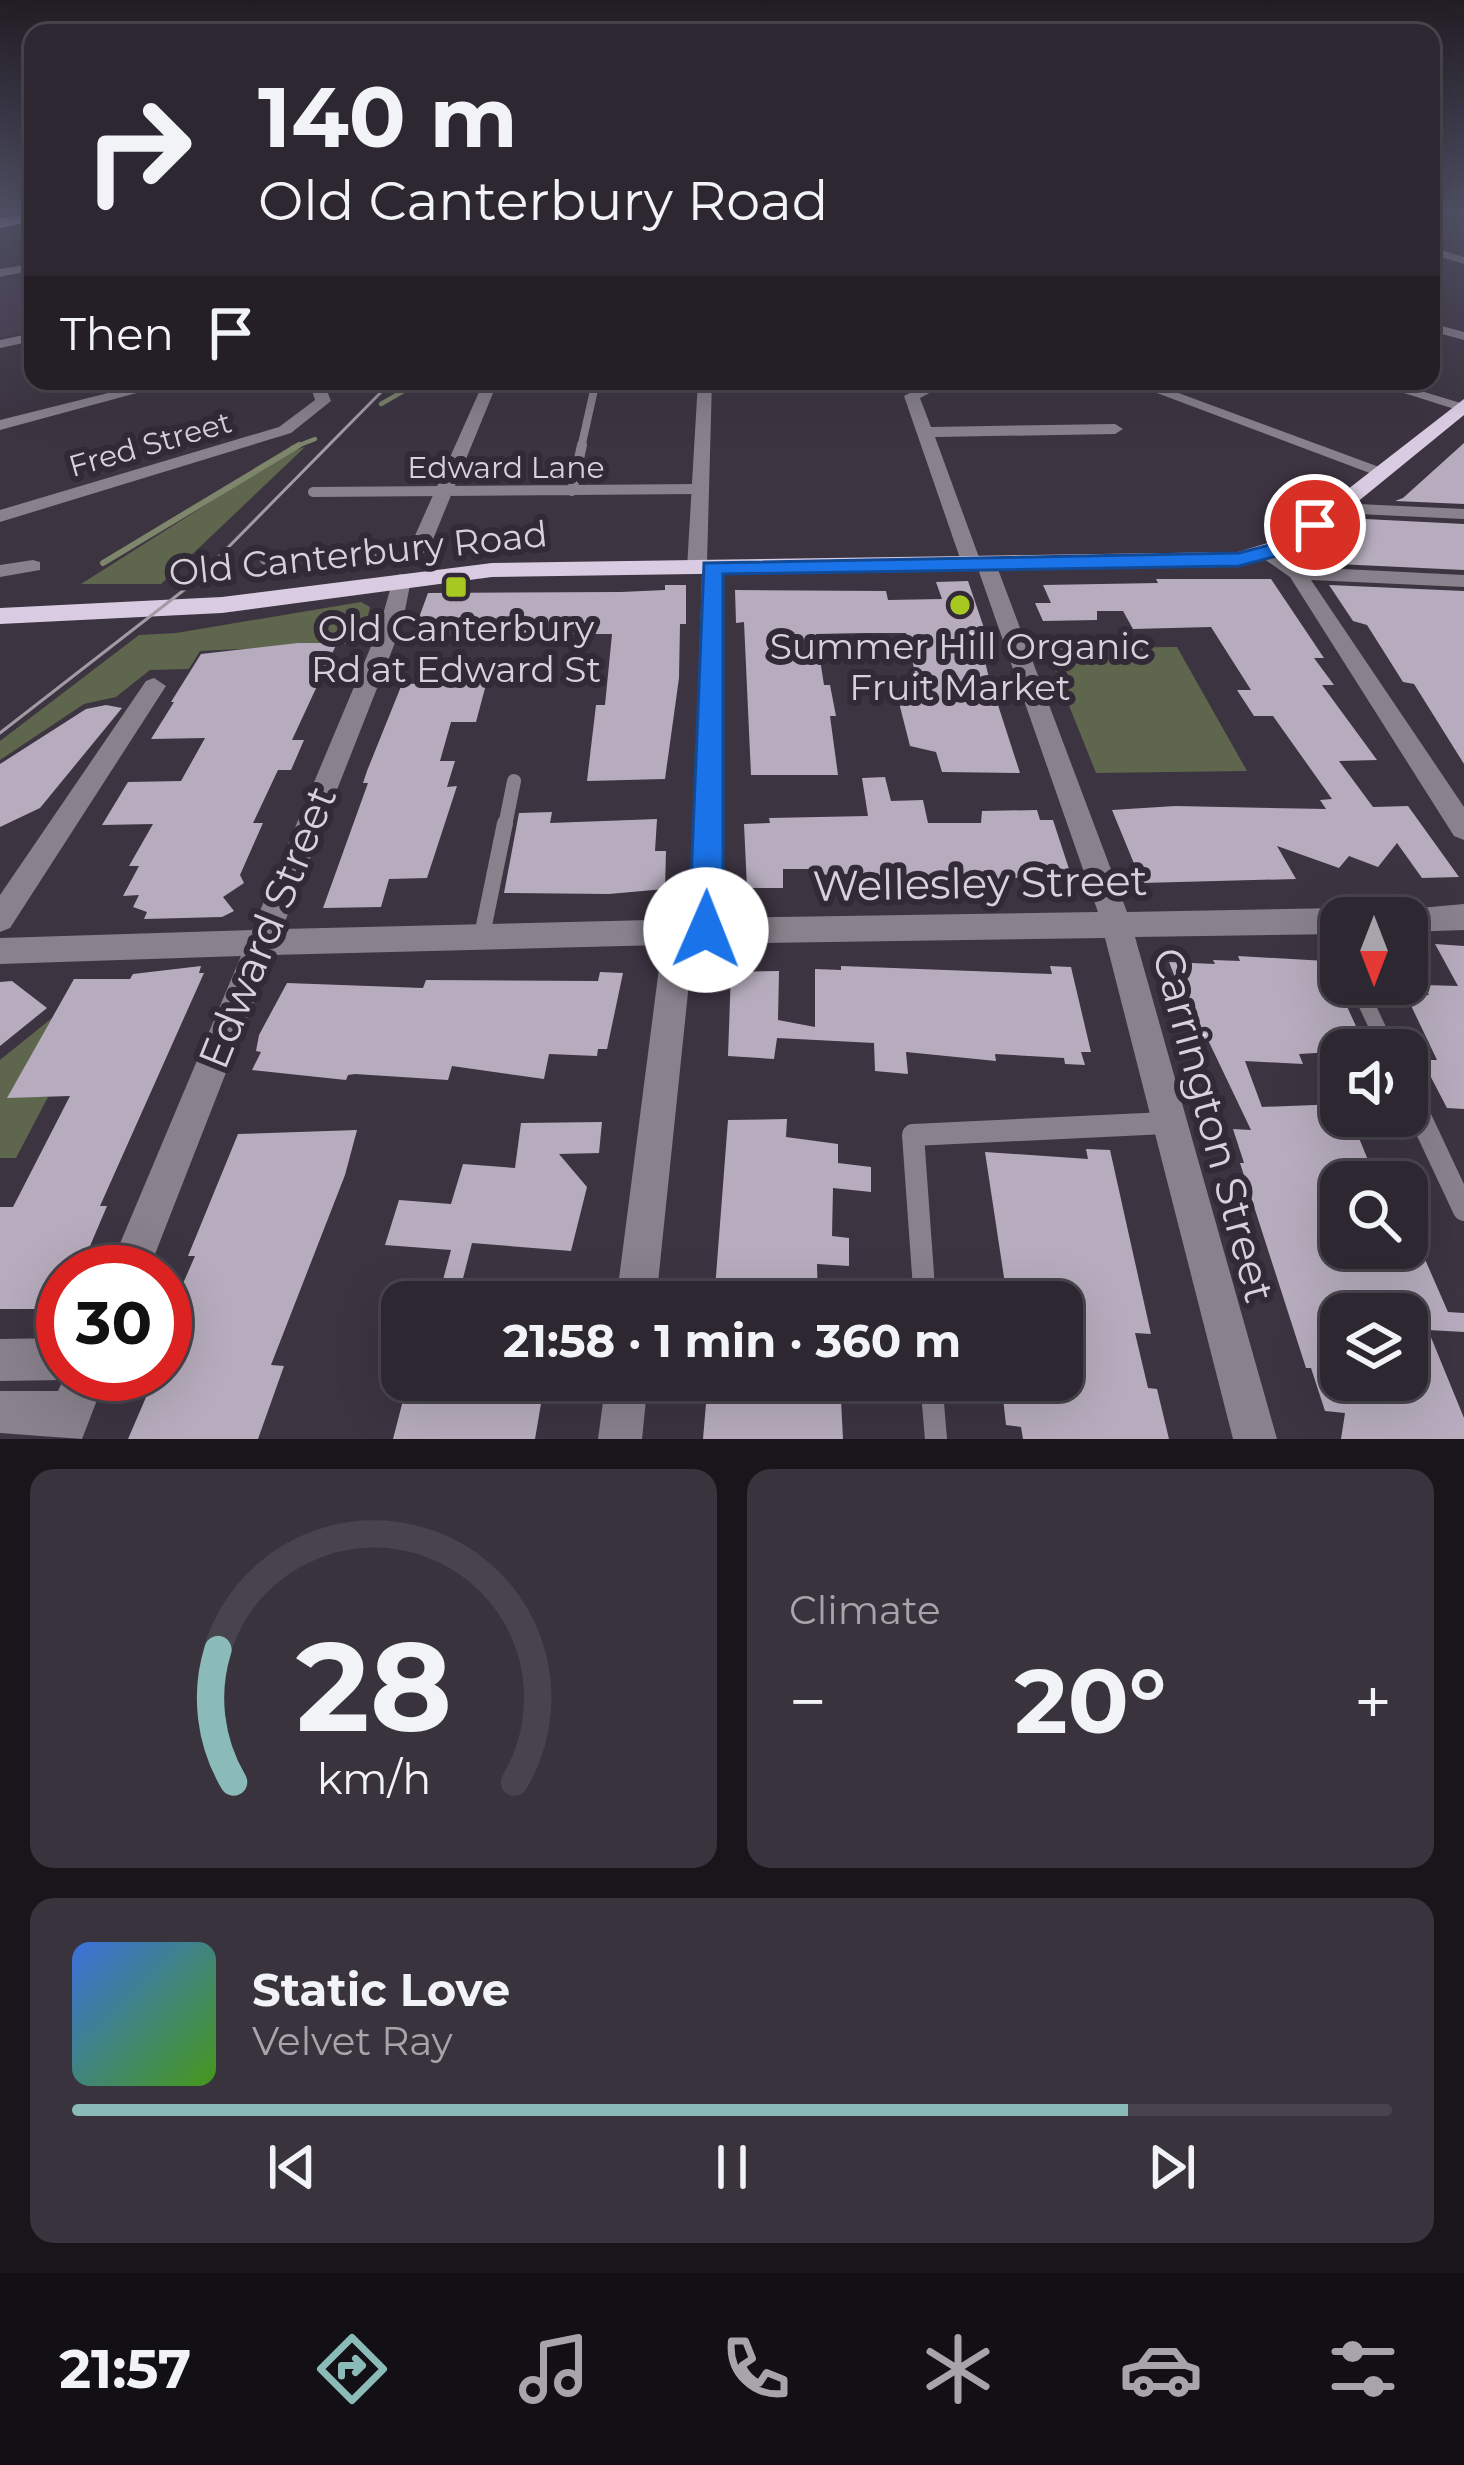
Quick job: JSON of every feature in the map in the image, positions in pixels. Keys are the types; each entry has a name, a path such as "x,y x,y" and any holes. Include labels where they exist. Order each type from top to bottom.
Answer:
{"main road":[{"name":"Old Canterbury Road","path":"0,616 195,608 492,570 1225,560 1267,554 1293,543 1462,407"}],"street":[{"path":"0,425 138,390"},
{"name":"Fred Street","path":"0,516 285,430 323,401 319,390"},
{"path":"418,549 487,390"},
{"path":"639,1281 693,931 704,568 698,489 704,390"},
{"path":"925,390 912,396 925,432 1115,429"},
{"path":"1157,390 1381,471"},
{"path":"1404,390 1462,407"},
{"name":"Carrington Street","path":"925,432 1116,921 1255,1439"},
{"path":"1267,554 1331,572"},
{"path":"1267,554 1297,574 1464,830"},
{"path":"0,571 33,566"},
{"path":"1297,574 1464,580"},
{"name":"Edward Street","path":"139,1245 392,625 400,580"},
{"path":"0,919 154,686"},
{"path":"1428,918 1464,917"},
{"name":"Wellesley Street","path":"0,951 482,935 1320,921"},
{"path":"0,1360 36,1359"},
{"path":"620,1439 625,1401"},
{"path":"0,1412 72,1408"}],"lane":[{"path":"572,490 594,390"},
{"name":"Edward Lane","path":"313,493 698,489"},
{"path":"1337,508 1464,514"},
{"name":"Old Canterbury Road","path":"265,560 392,559 418,549"},
{"path":"482,935 514,782"},
{"path":"923,1281 913,1135 1168,1123"},
{"path":"1428,1134 1464,1210"},
{"path":"933,1401 936,1439"}],"shaded area":[{"path":"0,281 16,281 24,290 24,333 0,338"}],"green space":[{"path":"305,447 161,584 81,584 289,452"},
{"path":"361,602 370,607 361,643 200,651 189,669 150,670 116,697 84,704 0,760 0,741 139,635"},
{"path":"1177,647 1247,771 1096,773 1046,648"},
{"path":"52,1018 8,1097 48,1097 16,1158 0,1158 0,1060"}],"building":[{"path":"1464,443 1464,504 1395,501 1403,498"},
{"path":"1365,519 1464,524 1464,570 1337,564 1323,555"},
{"path":"1156,579 1271,579 1324,658 1314,658 1334,685 1322,685 1377,760 1339,761 1373,807 1408,806 1459,877 1422,878 1397,843 1378,867 1349,856 1339,868 1277,846 1296,879 1142,883 1112,810 1175,806 1326,809 1320,800 1332,799 1273,716 1254,716 1237,690 1251,690 1211,627 1133,629 1123,611 1097,611 1097,620 1043,621 1035,603 1051,603 1043,585 1158,583"},
{"path":"968,581 984,628 977,628 988,674 1020,773 942,772 936,752 910,746 895,687 901,687 899,678 916,677 906,633 865,633 816,634 824,685 830,685 836,716 830,716 838,775 751,775 744,622 736,623 735,590 886,591 888,600 942,599 936,582"},
{"path":"665,585 686,585 686,624 680,624 679,678 665,779 587,781 596,705 605,705 612,634 546,634 545,641 504,641 508,625 470,625 466,635 447,636 445,642 410,642 428,593 621,592 665,590"},
{"path":"1329,585 1464,591 1464,764 1414,684 1403,682 1367,625 1353,621"},
{"path":"337,643 292,740 304,740 291,770 278,770 253,823 263,823 240,875 244,883 223,897 234,911 222,917 144,919 147,912 133,907 139,895 123,896 139,866 129,866 153,824 102,825 128,782 181,781 205,738 151,739 201,654"},
{"path":"451,677 488,677 476,722 451,722 440,761 455,761 447,787 457,786 427,878 389,879 381,907 323,908 368,783 363,783 367,771 402,684 450,683"},
{"path":"122,708 40,808 0,827 0,764 86,709"},
{"path":"885,777 891,801 923,800 928,823 981,823 982,811 1037,810 1040,820 1053,820 1071,875 972,880 974,889 950,889 947,876 879,878 878,873 815,875 815,869 783,869 783,888 747,888 744,824 770,823 769,818 868,816 862,778"},
{"path":"552,812 550,823 657,819 655,851 666,851 665,889 609,894 504,893 519,813"},
{"path":"1435,944 1464,946 1464,1109 1447,1108 1428,1072 1428,1060 1437,1060 1428,1029 1422,1029 1411,1005 1428,1005 1428,985 1458,986"},
{"path":"1238,956 1320,961 1320,1005 1346,1005 1357,1029 1320,1029 1320,1053 1299,1054 1303,1064 1245,1061 1262,1107 1320,1105 1320,1137 1359,1137 1368,1161 1320,1161 1320,1269 1428,1266 1448,1312 1464,1313 1464,1332 1428,1330 1428,1293 1320,1293 1320,1396 1311,1368 1306,1368 1240,1163 1244,1163 1233,1129 1251,1130 1208,1040 1201,1040 1169,962 1215,964 1213,960 1240,961"},
{"path":"201,966 199,973 204,973 100,1206 107,1206 90,1245 36,1245 36,1309 0,1309 0,1207 13,1207 70,1096 7,1098 74,979 130,979 133,974"},
{"path":"841,966 1052,974 1050,966 1071,967 1091,1052 1081,1052 1085,1065 1065,1064 1064,1058 995,1054 996,1061 906,1052 908,1074 875,1071 874,1043 777,1038 774,1059 728,1056 731,972 779,971 778,1020 815,1027 815,969 841,970"},
{"path":"600,972 623,973 607,1049 598,1049 597,1056 549,1054 544,1079 452,1066 448,1080 355,1074 346,1080 252,1070 261,1052 256,1051 259,1035 287,983 423,988 426,980 598,981"},
{"path":"12,981 47,1008 0,1046 0,982"},
{"path":"787,1119 786,1137 838,1144 838,1163 871,1167 871,1192 833,1188 832,1236 849,1238 849,1266 817,1264 817,1281 716,1281 728,1120"},
{"path":"602,1122 599,1153 559,1154 587,1187 571,1251 472,1243 462,1281 443,1281 451,1250 385,1245 399,1200 451,1204 463,1164 515,1168 521,1123"},
{"path":"357,1130 345,1175 271,1365 284,1366 258,1439 128,1439 144,1401 192,1401 192,1246 238,1134"},
{"path":"1086,1149 1110,1150 1151,1334 1135,1333 1148,1388 1157,1389 1169,1439 1023,1439 1021,1427 1006,1425 1003,1401 1083,1401 1083,1281 1005,1281 985,1152 1088,1159"},
{"path":"1428,1330 1464,1418 1464,1439 1341,1439 1345,1413 1325,1411 1322,1401 1428,1401"},
{"path":"403,1401 541,1401 535,1439 393,1439"},
{"path":"706,1401 841,1401 843,1439 703,1439"}],"waterway":[{"path":"381,404 405,390"},
{"path":"298,446 315,439"},
{"path":"103,563 298,446"},
{"path":"292,448 298,446"}],"tram line":[{"path":"0,733 193,583 383,390"}],"place":[{"name":"Old Canterbury Rd at Edward St","path":"456,587"},
{"name":"Summer Hill Organic Fruit Market","path":"960,605"}],"route":[{"path":"706,930 712,568 1239,559 1281,549 1315,525"}]}
